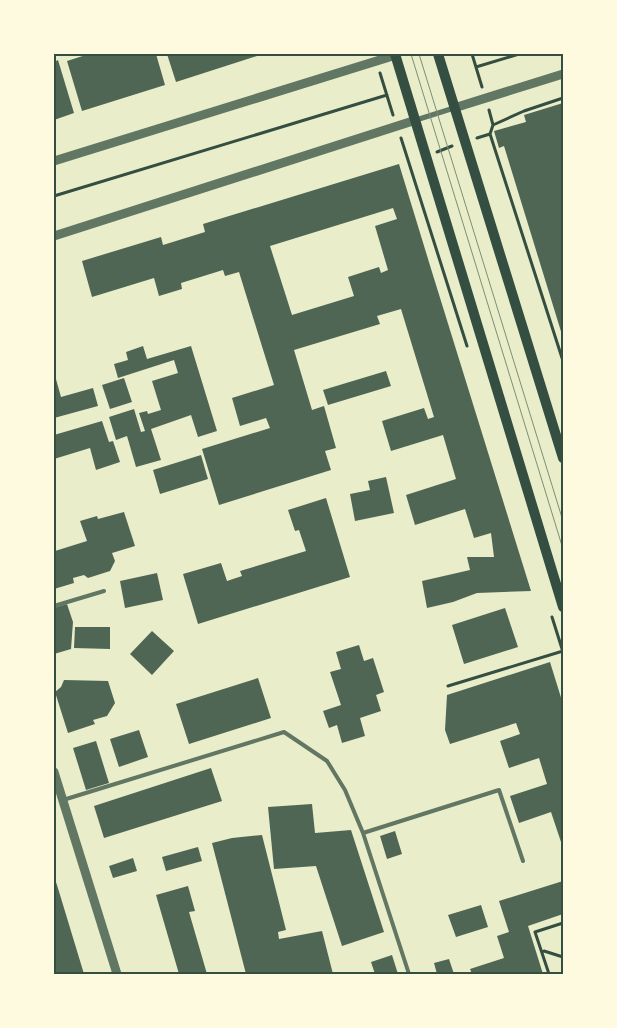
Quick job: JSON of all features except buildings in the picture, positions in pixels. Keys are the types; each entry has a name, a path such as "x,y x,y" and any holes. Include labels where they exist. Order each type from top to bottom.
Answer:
{"main road":[{"path":"397,54 563,607"},
{"path":"438,54 563,458"}],"street":[{"path":"54,161 397,54"},
{"path":"54,236 563,74"},
{"path":"54,772 117,974"}],"lane":[{"path":"54,606 104,591"},
{"path":"63,800 284,732 327,761 345,790 363,833 410,974"},
{"path":"363,833 499,790 523,861"}],"path":[{"path":"472,54 493,125 490,134 563,361"},
{"path":"476,68 519,54"},
{"path":"376,61 397,126"},
{"path":"54,196 387,95"},
{"path":"493,125 524,111 563,98"},
{"path":"408,162 490,134"},
{"path":"448,686 563,651"},
{"path":"549,974 535,932 563,923"},
{"path":"542,952 563,957"}],"tram line":[{"path":"411,54 563,549"},
{"path":"419,54 563,521"}]}
